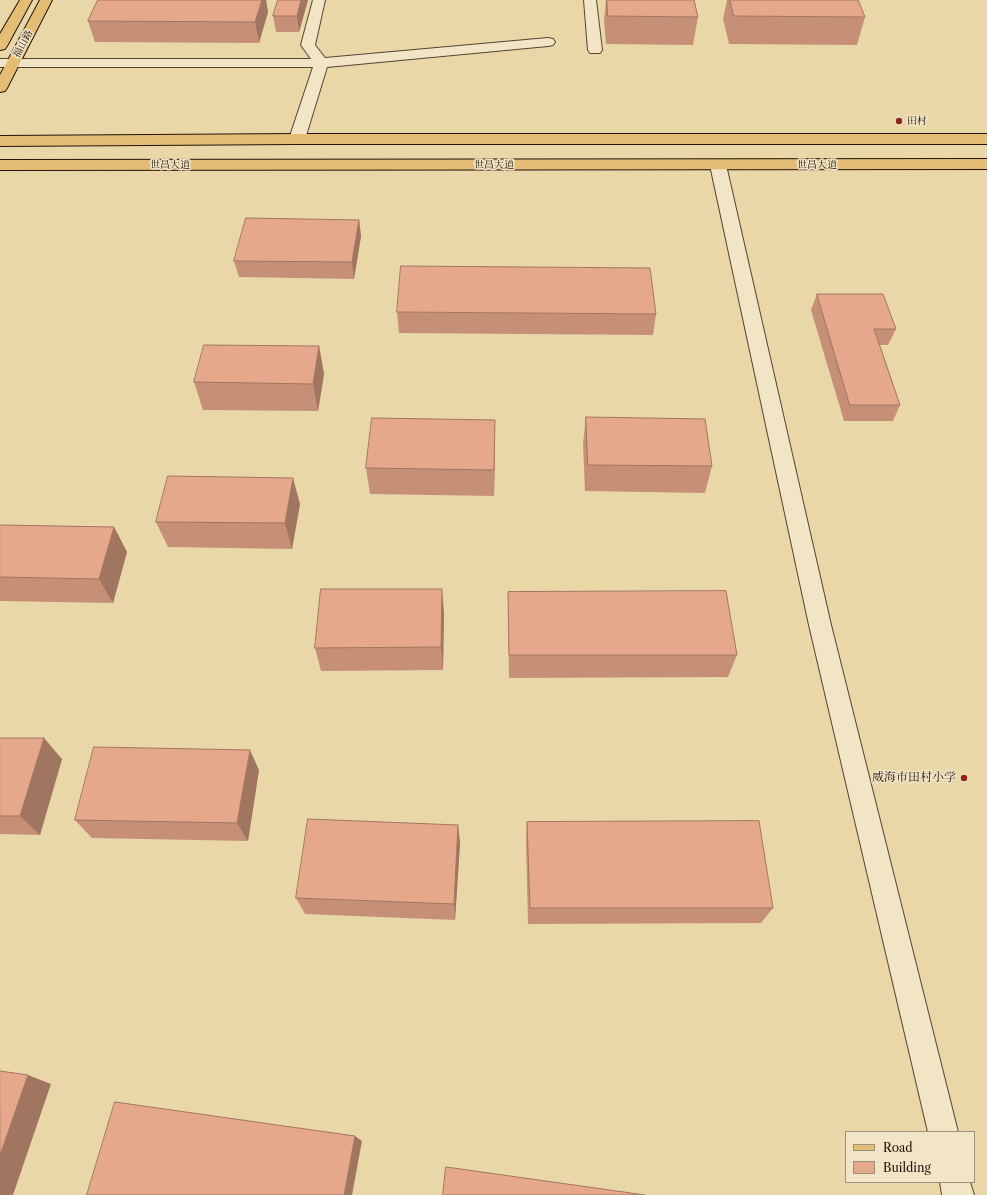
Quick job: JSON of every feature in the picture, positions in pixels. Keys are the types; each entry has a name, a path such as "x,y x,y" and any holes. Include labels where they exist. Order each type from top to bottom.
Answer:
{"main road":[{"path":"0,46 26,0"},
{"name":"福山路","path":"0,88 6,63 46,0"},
{"path":"0,141 297,139 987,139"},
{"name":"世昌大道","path":"0,165 987,164"}],"street":[{"path":"319,0 308,44 321,63"},
{"path":"590,0 595,50"},
{"path":"6,63 321,63 548,42"},
{"path":"297,139 321,63"},
{"path":"718,165 820,625 943,1131"},
{"path":"955,1183 958,1195"}],"building":[{"path":"98,0 262,0 255,22 88,21"},
{"path":"278,0 301,0 297,16 273,16"},
{"path":"607,0 694,0 698,17 608,16"},
{"path":"730,0 858,0 865,17 734,16"},
{"path":"246,218 359,220 352,262 234,261"},
{"path":"401,266 650,268 656,314 397,312"},
{"path":"817,294 883,294 896,329 874,329 900,405 850,405"},
{"path":"204,345 319,346 313,384 194,382"},
{"path":"586,417 705,419 712,466 588,465"},
{"path":"372,418 495,420 494,470 366,468"},
{"path":"168,476 293,478 285,523 156,522"},
{"path":"0,525 114,527 99,579 0,577"},
{"path":"321,589 442,589 441,647 315,648"},
{"path":"726,591 737,655 509,655 508,592"},
{"path":"0,738 44,738 20,816 0,816"},
{"path":"94,747 250,750 237,823 75,820"},
{"path":"308,819 458,825 454,904 296,898"},
{"path":"759,821 773,908 530,908 527,822"},
{"path":"0,1071 28,1075 0,1155"},
{"path":"115,1102 355,1136 344,1195 87,1195"},
{"path":"446,1167 645,1195 443,1195"}],"place":[{"name":"田村","path":"899,121"},
{"name":"威海市田村小学","path":"964,778"}]}
